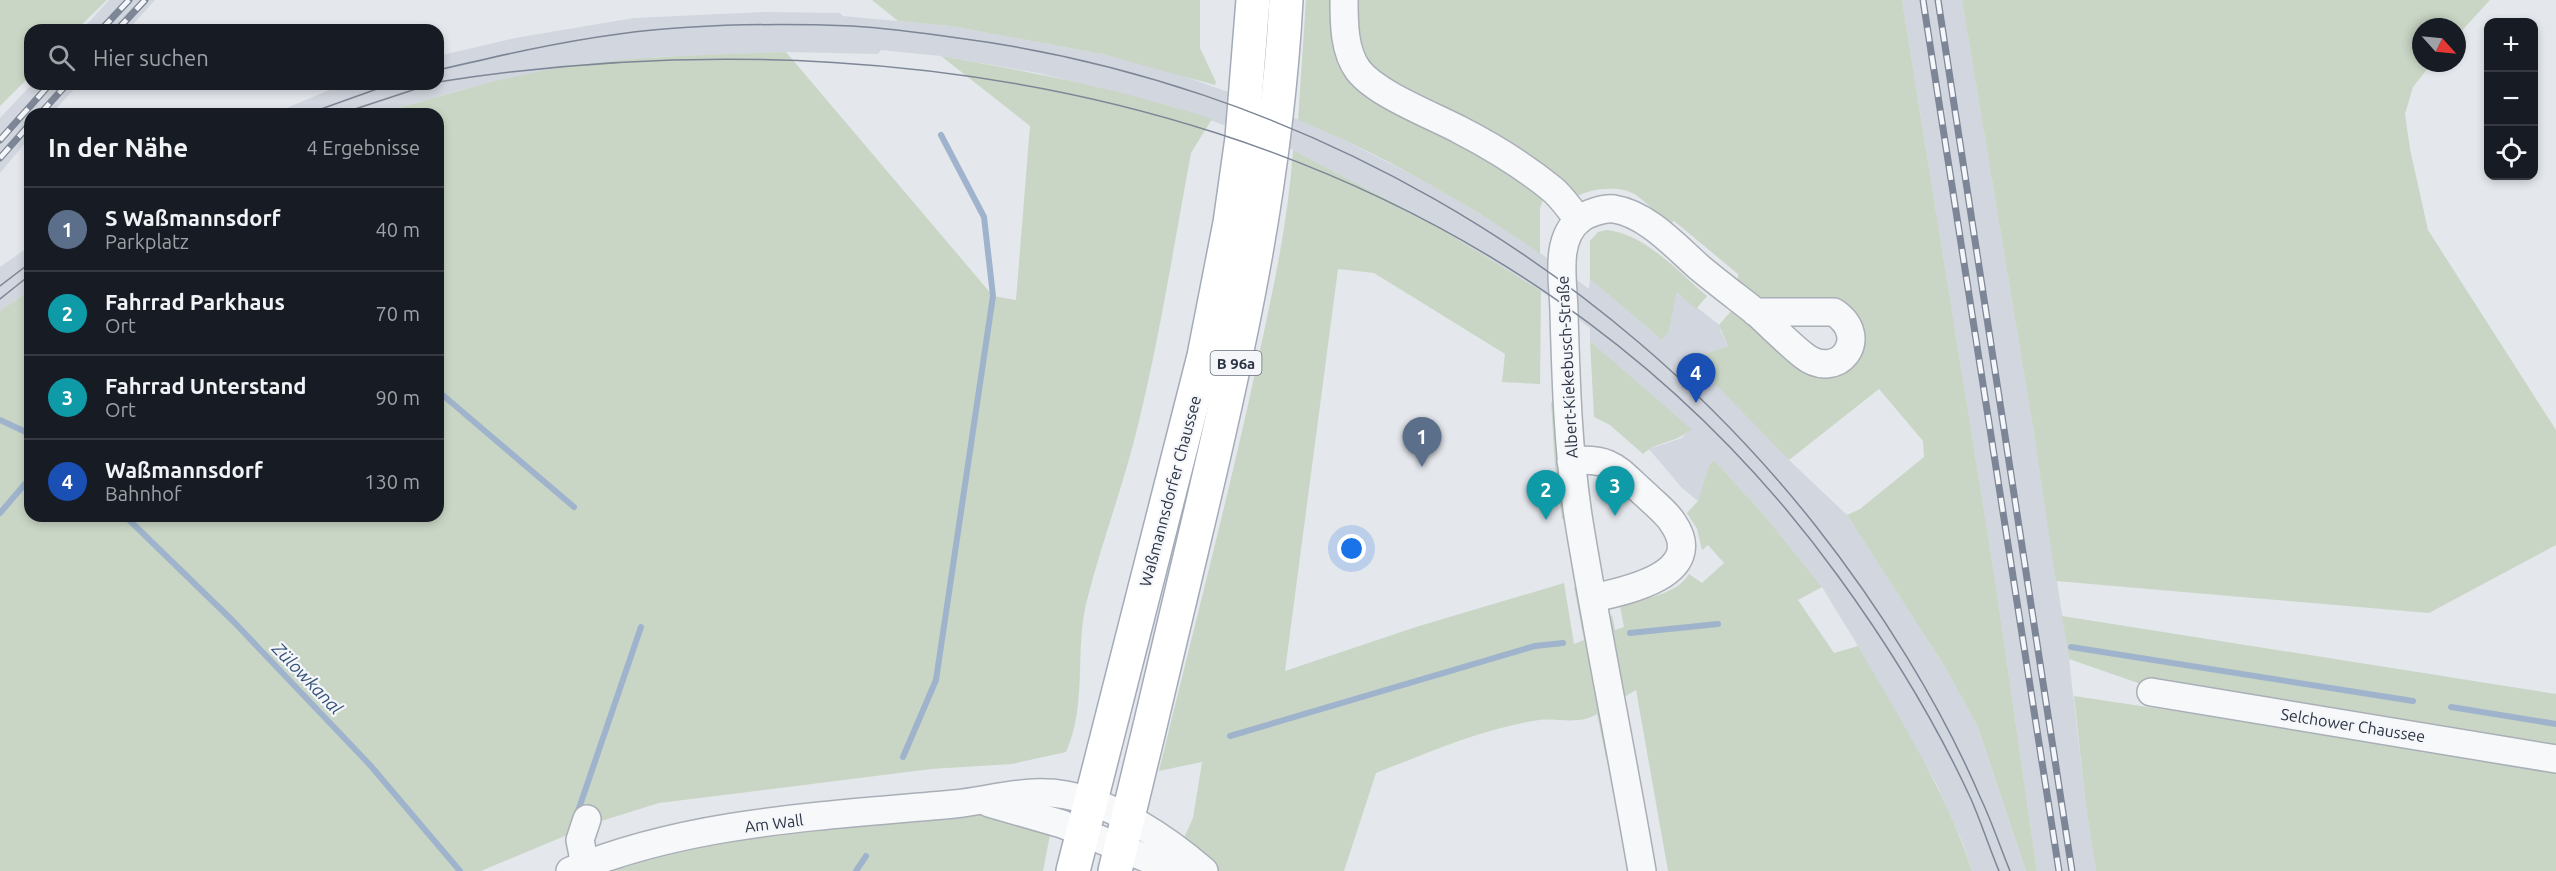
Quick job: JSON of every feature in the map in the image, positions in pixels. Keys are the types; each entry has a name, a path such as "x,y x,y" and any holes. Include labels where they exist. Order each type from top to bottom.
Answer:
{"main road":[{"name":"Waßmannsdorfer Chaussee","path":"1073,871 1147,574 1191,414 1227,243 1247,95 1253,0"},
{"name":"Waßmannsdorfer Chaussee","path":"1121,846 1239,348 1262,230 1273,152 1286,0"}],"street":[{"path":"1344,0 1344,24 1349,51 1357,70 1371,83 1461,130 1518,165 1553,190 1579,220 1597,211 1613,209 1632,215 1652,227 1755,312"},
{"name":"Albert-Kiekebusch-Straße","path":"1579,220 1568,234 1563,250 1566,395 1571,461 1579,521 1642,871"},
{"path":"1571,461 1599,460 1615,468 1672,522 1680,537 1680,554 1665,574 1646,584 1593,598"},
{"name":"Selchower Chaussee","path":"2151,692 2556,759"},
{"name":"Am Wall","path":"577,868 676,837 716,830 982,801 1031,813 1086,817 1121,846"},
{"path":"577,868 580,840 587,819"},
{"path":"1121,846 1178,871"},
{"path":"1121,846 1204,871"}],"shaded area":[{"path":"109,0 155,0 133,24 87,24"},
{"path":"1902,0 1962,0 2069,659 2086,807 2096,871 2037,871 1994,573"},
{"path":"765,12 840,13 843,16 951,26 1102,54 1172,72 1259,103 1330,133 1434,186 1524,241 1589,289 1590,279 1662,340 1669,331 1677,292 1722,327 1720,330 1728,346 1698,356 1694,361 1789,460 1847,515 1945,667 1978,727 2026,871 1972,871 1963,844 1936,783 1822,587 1765,516 1714,460 1698,501 1682,488 1649,449 1682,438 1690,429 1590,341 1590,328 1541,291 1428,221 1293,150 1177,108 1038,73 941,56 881,50 878,54 786,52 657,57 537,72 399,108 286,108 330,90 444,90 444,55 515,38 634,18"},
{"path":"26,90 73,90 57,108 24,108 24,144 0,173 0,118"},
{"path":"24,250 24,294 0,311 0,267"}],"green space":[{"path":"0,0 107,0 82,24 24,24 24,82 0,106"},
{"path":"872,0 1200,0 1200,48 1216,82 1215,85 1102,54 951,26 898,21"},
{"path":"1306,0 1337,0 1340,64 1459,136 1545,195 1540,208 1540,254 1475,211 1410,173 1298,120"},
{"path":"1352,0 1902,0 1994,573 2037,871 2026,871 1978,727 1945,667 1847,515 1860,509 1924,457 1923,441 1879,389 1789,460 1693,361 1698,356 1728,346 1719,325 1733,309 1803,368 1824,378 1836,377 1847,372 1861,353 1864,330 1860,319 1851,310 1835,303 1758,300 1738,286 1738,274 1674,221 1668,225 1636,195 1622,190 1606,189 1589,191 1576,197 1384,82 1360,59"},
{"path":"1962,0 2490,0 2466,26 2466,18 2412,18 2412,72 2425,72 2413,87 2405,114 2410,149 2428,230 2556,430 2556,545 2429,613 2056,581 2033,427"},
{"path":"786,52 993,296 1016,300 1030,126 941,56 1078,83 1145,99 1212,119 1191,153 1146,391 1126,469 1087,600 1081,638 1077,715 1066,752 1012,764 931,769 659,803 598,822 481,871 0,871 0,311 24,294 24,522 444,522 444,108 399,108 536,72 660,57"},
{"path":"1293,150 1428,221 1541,291 1540,384 1502,382 1505,354 1374,273 1338,269 1285,671 1416,627 1564,583 1574,644 1584,640 1574,587 1581,589 1609,626 1612,614 1615,630 1624,627 1620,606 1667,592 1676,587 1689,574 1702,583 1724,563 1708,545 1702,550 1697,529 1687,513 1698,501 1710,464 1714,460 1765,516 1822,587 1798,600 1834,653 1858,646 1936,784 1972,871 1668,871 1636,690 1603,710 1610,750 1606,758 1597,714 1583,719 1539,720 1498,729 1456,742 1376,773 1344,871 1169,871 1193,818 1202,762 1159,771 1232,473 1267,318 1283,234"},
{"path":"1607,230 1621,233 1648,247 1707,296 1696,309 1677,292 1669,331 1662,340 1590,279 1590,241 1598,232"},
{"path":"1590,341 1691,429 1680,437 1643,454 1610,425 1594,417"},
{"path":"1551,402 1556,405 1568,519 1562,519 1555,467"},
{"path":"2062,616 2556,694 2556,745 2138,683 2069,659"},
{"path":"2074,696 2556,768 2556,871 2096,871 2086,807"},
{"path":"977,814 1015,819 1050,835 1043,871 603,871 719,841"}],"waterway":[{"path":"903,757 936,680 993,296 984,217 941,135"},
{"path":"444,396 574,507"},
{"name":"Zülowkanal","path":"0,420 24,431"},
{"path":"0,513 24,485"},
{"name":"Zülowkanal","path":"131,522 233,621 370,765 460,871"},
{"path":"1630,633 1718,624"},
{"path":"577,814 641,627"},
{"path":"1230,736 1535,646 1563,643"},
{"path":"2071,647 2413,701"},
{"path":"2451,707 2556,724"},
{"path":"856,871 866,856"}],"tram line":[{"path":"444,69 573,41 677,28 735,25 823,25 865,27 958,38 1083,61 1204,95 1321,142 1434,199 1540,266 1640,343 1732,430 1815,525 1862,589 1928,692 1965,764 2010,871"},
{"path":"444,81 636,62 833,62 1027,86 1215,132 1393,204 1558,301 1708,425 1838,576 1875,629 1927,713 1957,770 1975,808 1999,871"},
{"path":"324,108 374,90"},
{"path":"358,108 413,90"},
{"path":"0,286 24,268"},
{"path":"0,299 24,280"}],"railway":[{"path":"107,24 129,0"},
{"path":"123,24 145,0"},
{"path":"1923,0 2059,871"},
{"path":"1938,0 2072,871"},
{"path":"29,108 45,90"},
{"path":"45,108 62,90"},
{"path":"0,140 24,113"},
{"path":"0,158 24,131"}],"place":[{"name":"Waßmannsdorf","path":"1696,403"},
{"name":"S Waßmannsdorf","path":"1422,467"},
{"name":"Fahrrad Unterstand","path":"1615,516"},
{"name":"Fahrrad Parkhaus","path":"1546,520"}]}
